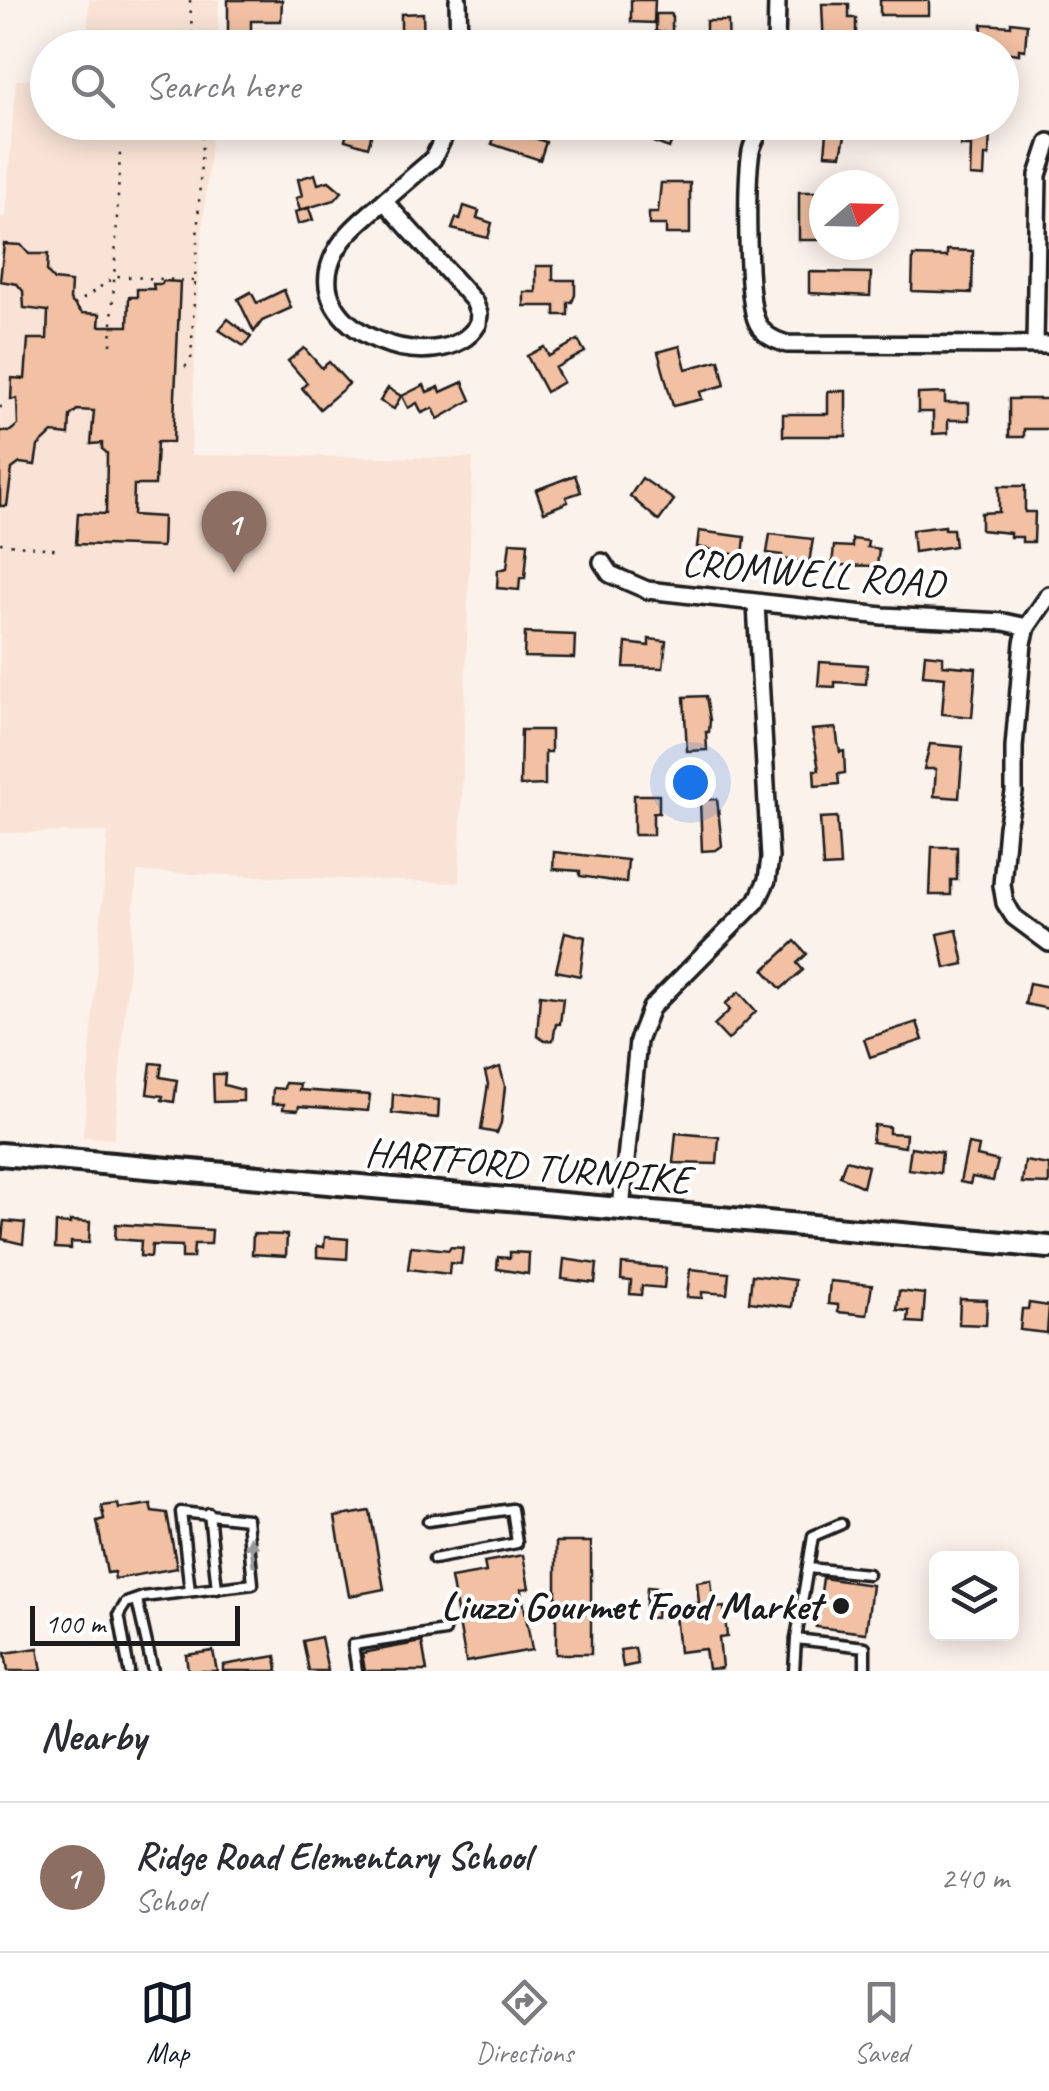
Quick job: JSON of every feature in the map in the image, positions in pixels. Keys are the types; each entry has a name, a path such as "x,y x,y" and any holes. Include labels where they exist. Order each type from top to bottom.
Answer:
{"main road":[{"name":"HARTFORD TURNPIKE","path":"0,1154 1049,1247"}],"street":[{"path":"458,0 459,30"},
{"path":"776,30 777,0"},
{"path":"384,201 474,301 478,324 460,342 442,347 386,344 363,333 335,308 328,279 335,252 353,228 384,201 433,159 442,140"},
{"path":"754,140 749,168 754,312 759,327 772,339 787,344 1042,344 1038,175 1049,142"},
{"name":"CROMWELL ROAD","path":"602,562 610,574 647,590 756,604 1004,622 1026,627"},
{"path":"1046,937 1014,916 1002,885 1014,793 1014,747 1026,627 1049,595"},
{"path":"621,1209 642,1027 651,1008 757,901 767,880 769,818 756,604"}],"lane":[{"path":"428,1521 512,1509 518,1542 434,1558"},
{"path":"129,1671 119,1614 126,1603 190,1591 250,1586 255,1582 247,1519 184,1511 179,1515 190,1591"},
{"path":"209,1513 216,1589"},
{"path":"794,1671 813,1536 842,1524"},
{"path":"808,1568 868,1574"},
{"path":"137,1600 153,1671"},
{"path":"357,1671 353,1645 445,1631"},
{"path":"796,1639 865,1647 865,1671"}],"path":[{"path":"190,0 192,30"},
{"path":"184,367 191,361 202,140"},
{"path":"111,344 120,153"},
{"path":"74,304 116,276 195,281"},
{"path":"0,543 61,550"}],"shaded area":[{"path":"89,0 219,0 218,30 88,30"},
{"path":"16,80 30,80 30,140 211,140 199,264 191,455 473,458 459,883 137,872 114,1139 83,1137 108,832 0,833 0,217 5,217"}],"building":[{"path":"228,0 282,0 281,21 251,21 251,30 228,30"},
{"path":"631,0 655,0 654,23 631,22"},
{"path":"880,0 929,0 929,15 880,15"},
{"path":"822,4 849,4 849,18 856,18 856,30 823,30"},
{"path":"423,13 423,30 401,30 401,14"},
{"path":"656,14 672,14 672,30 656,30"},
{"path":"706,21 728,21 728,30 706,30"},
{"path":"1011,22 1027,24 1025,50 1019,49 1019,30 982,30 982,24 1011,26"},
{"path":"345,140 370,140 368,147"},
{"path":"493,140 546,142 540,160 492,144"},
{"path":"654,140 672,140 669,148"},
{"path":"826,140 844,140 841,155 825,154"},
{"path":"961,140 990,140 984,177 970,176 971,146 961,146"},
{"path":"315,174 318,184 329,181 342,192 335,200 300,210 296,198 302,196 298,179"},
{"path":"661,183 690,183 690,234 666,234 666,225 649,225 649,213 658,213"},
{"path":"799,192 809,192 809,240 799,240"},
{"path":"464,206 479,211 477,218 492,223 488,238 452,229"},
{"path":"309,208 313,220 298,224 295,212"},
{"path":"4,244 21,245 29,254 48,254 47,272 54,280 71,282 70,300 82,313 100,314 99,326 128,326 129,297 137,297 137,289 154,289 153,284 163,281 180,282 173,442 157,442 155,485 134,485 133,515 163,517 162,547 76,544 78,513 106,514 107,453 102,443 91,444 94,411 77,410 70,416 69,435 52,433 38,446 35,465 20,463 12,469 7,506 0,506 0,431 9,432 18,425 17,399 11,399 12,378 25,379 28,339 47,339 48,311 24,308 23,291 17,284 0,281"},
{"path":"947,250 973,251 972,293 912,291 913,256 947,257"},
{"path":"536,266 553,266 553,280 575,280 568,315 555,315 555,306 524,306 524,292 536,292"},
{"path":"809,272 871,273 870,296 809,293"},
{"path":"284,290 291,308 262,321 254,332 238,299 251,292 257,303"},
{"path":"228,319 251,337 244,346 219,330"},
{"path":"578,340 585,352 555,368 563,382 546,392 527,356 544,347 549,356"},
{"path":"680,346 686,369 719,360 725,385 700,392 702,399 673,406 658,352"},
{"path":"304,348 322,368 329,362 349,384 320,409 302,388 307,383 288,361"},
{"path":"463,382 471,400 438,419 433,408 422,413 417,403 408,408 402,396 424,385 427,392 439,387 441,392"},
{"path":"388,388 401,396 394,409 380,401"},
{"path":"828,391 846,391 846,436 783,436 783,414 828,414"},
{"path":"945,393 945,403 969,403 969,420 948,420 948,433 933,434 933,412 918,412 918,394"},
{"path":"1009,399 1049,399 1049,429 1024,429 1024,437 1009,437"},
{"path":"575,475 581,492 544,512 536,490"},
{"path":"642,478 674,500 659,521 630,496"},
{"path":"999,486 1025,486 1025,512 1035,512 1034,542 1022,542 1022,537 1010,537 1010,533 981,530 981,513 999,512"},
{"path":"945,526 953,529 955,546 914,552 912,530"},
{"path":"699,531 745,537 743,556 697,547"},
{"path":"770,534 813,539 809,563 767,553"},
{"path":"852,539 868,541 867,547 879,549 877,566 832,565 834,546 852,547"},
{"path":"510,542 528,543 525,578 520,578 519,590 497,588 498,570 507,568"},
{"path":"525,633 575,635 574,658 524,657"},
{"path":"649,639 666,641 663,668 624,667 626,643 649,646"},
{"path":"925,654 943,656 943,665 976,668 972,717 942,714 945,677 923,675"},
{"path":"820,662 867,665 866,684 835,682 835,687 818,686"},
{"path":"706,696 710,720 707,750 687,751 684,697"},
{"path":"836,728 840,752 844,751 845,773 838,774 839,784 815,786 814,770 819,770 812,730"},
{"path":"521,730 551,730 551,752 545,752 545,785 520,786"},
{"path":"930,744 963,747 959,798 934,796 936,769 924,769"},
{"path":"634,795 659,795 659,813 653,813 653,835 634,835"},
{"path":"717,799 722,846 702,851 700,800"},
{"path":"837,817 840,866 823,867 820,818"},
{"path":"932,847 957,847 957,880 951,880 951,895 930,895"},
{"path":"554,852 628,860 626,883 580,876 580,871 553,869"},
{"path":"957,930 964,964 945,968 938,934"},
{"path":"565,932 585,937 580,976 556,971"},
{"path":"795,941 807,954 797,963 803,970 781,989 764,970"},
{"path":"1029,983 1049,987 1049,1009 1025,1004"},
{"path":"739,992 756,1011 728,1040 714,1025 730,1010 725,1004"},
{"path":"540,995 563,998 560,1024 556,1024 553,1040 537,1036"},
{"path":"917,1022 923,1040 870,1057 864,1039"},
{"path":"151,1063 162,1064 160,1077 177,1080 174,1102 147,1094"},
{"path":"500,1067 505,1086 497,1133 481,1130 488,1084 485,1072"},
{"path":"213,1074 225,1074 224,1085 243,1090 243,1101 214,1102"},
{"path":"285,1083 300,1084 299,1090 370,1095 368,1111 299,1106 298,1110 283,1109 284,1104 272,1104 273,1088 284,1089"},
{"path":"393,1094 439,1100 438,1118 392,1113"},
{"path":"874,1125 889,1127 889,1133 906,1134 905,1147 872,1142"},
{"path":"676,1133 719,1137 717,1164 673,1163"},
{"path":"968,1144 979,1146 977,1156 998,1161 993,1181 972,1177 970,1184 960,1182"},
{"path":"911,1147 942,1152 940,1173 908,1169"},
{"path":"846,1160 868,1166 863,1187 840,1176"},
{"path":"1025,1161 1049,1165 1049,1184 1022,1183"},
{"path":"4,1221 25,1223 23,1244 2,1239"},
{"path":"90,1222 89,1243 71,1242 71,1249 55,1248 56,1223"},
{"path":"116,1224 212,1230 211,1244 194,1244 193,1258 182,1258 182,1246 152,1245 151,1257 140,1256 141,1241 115,1239"},
{"path":"253,1234 287,1235 286,1256 252,1254"},
{"path":"325,1237 348,1239 347,1259 317,1257 317,1246 324,1247"},
{"path":"411,1246 463,1248 461,1264 450,1263 449,1274 408,1269"},
{"path":"510,1252 529,1253 528,1274 497,1269 498,1257 510,1258"},
{"path":"564,1259 597,1264 595,1283 562,1279"},
{"path":"622,1264 666,1268 664,1288 642,1286 641,1295 630,1294 631,1281 621,1280"},
{"path":"690,1269 729,1273 727,1294 702,1292 702,1298 687,1297"},
{"path":"752,1275 795,1280 792,1307 749,1302"},
{"path":"830,1281 872,1285 867,1315 838,1312 838,1305 828,1304"},
{"path":"899,1291 925,1294 923,1323 908,1322 909,1311 897,1310"},
{"path":"960,1299 987,1300 986,1325 959,1324"},
{"path":"1029,1303 1049,1306 1047,1333 1020,1330 1022,1309 1028,1309"},
{"path":"117,1503 118,1508 150,1503 152,1511 167,1513 177,1568 115,1579 114,1572 107,1573 97,1521 104,1519 101,1505"},
{"path":"370,1511 384,1589 349,1596 335,1517"},
{"path":"556,1542 591,1542 591,1654 556,1654"},
{"path":"523,1555 529,1588 521,1589 532,1650 466,1662 451,1578 486,1572 484,1562"},
{"path":"823,1578 872,1585 866,1633 816,1627"},
{"path":"711,1580 714,1608 724,1607 727,1637 719,1638 722,1668 708,1669 705,1649 679,1652 674,1606 699,1603 697,1582"},
{"path":"647,1587 658,1588 656,1618 645,1617"},
{"path":"321,1637 328,1671 309,1671 303,1641"},
{"path":"422,1642 427,1671 365,1671 362,1653"},
{"path":"38,1648 42,1671 8,1671 5,1653"},
{"path":"635,1648 638,1664 623,1667 620,1650"},
{"path":"213,1651 217,1671 188,1671 186,1655"},
{"path":"276,1656 278,1671 223,1671 223,1665"}],"place":[{"name":"Ridge Road Elementary School","path":"234,573"},
{"name":"Liuzzi Gourmet Food Market","path":"841,1606"}]}
